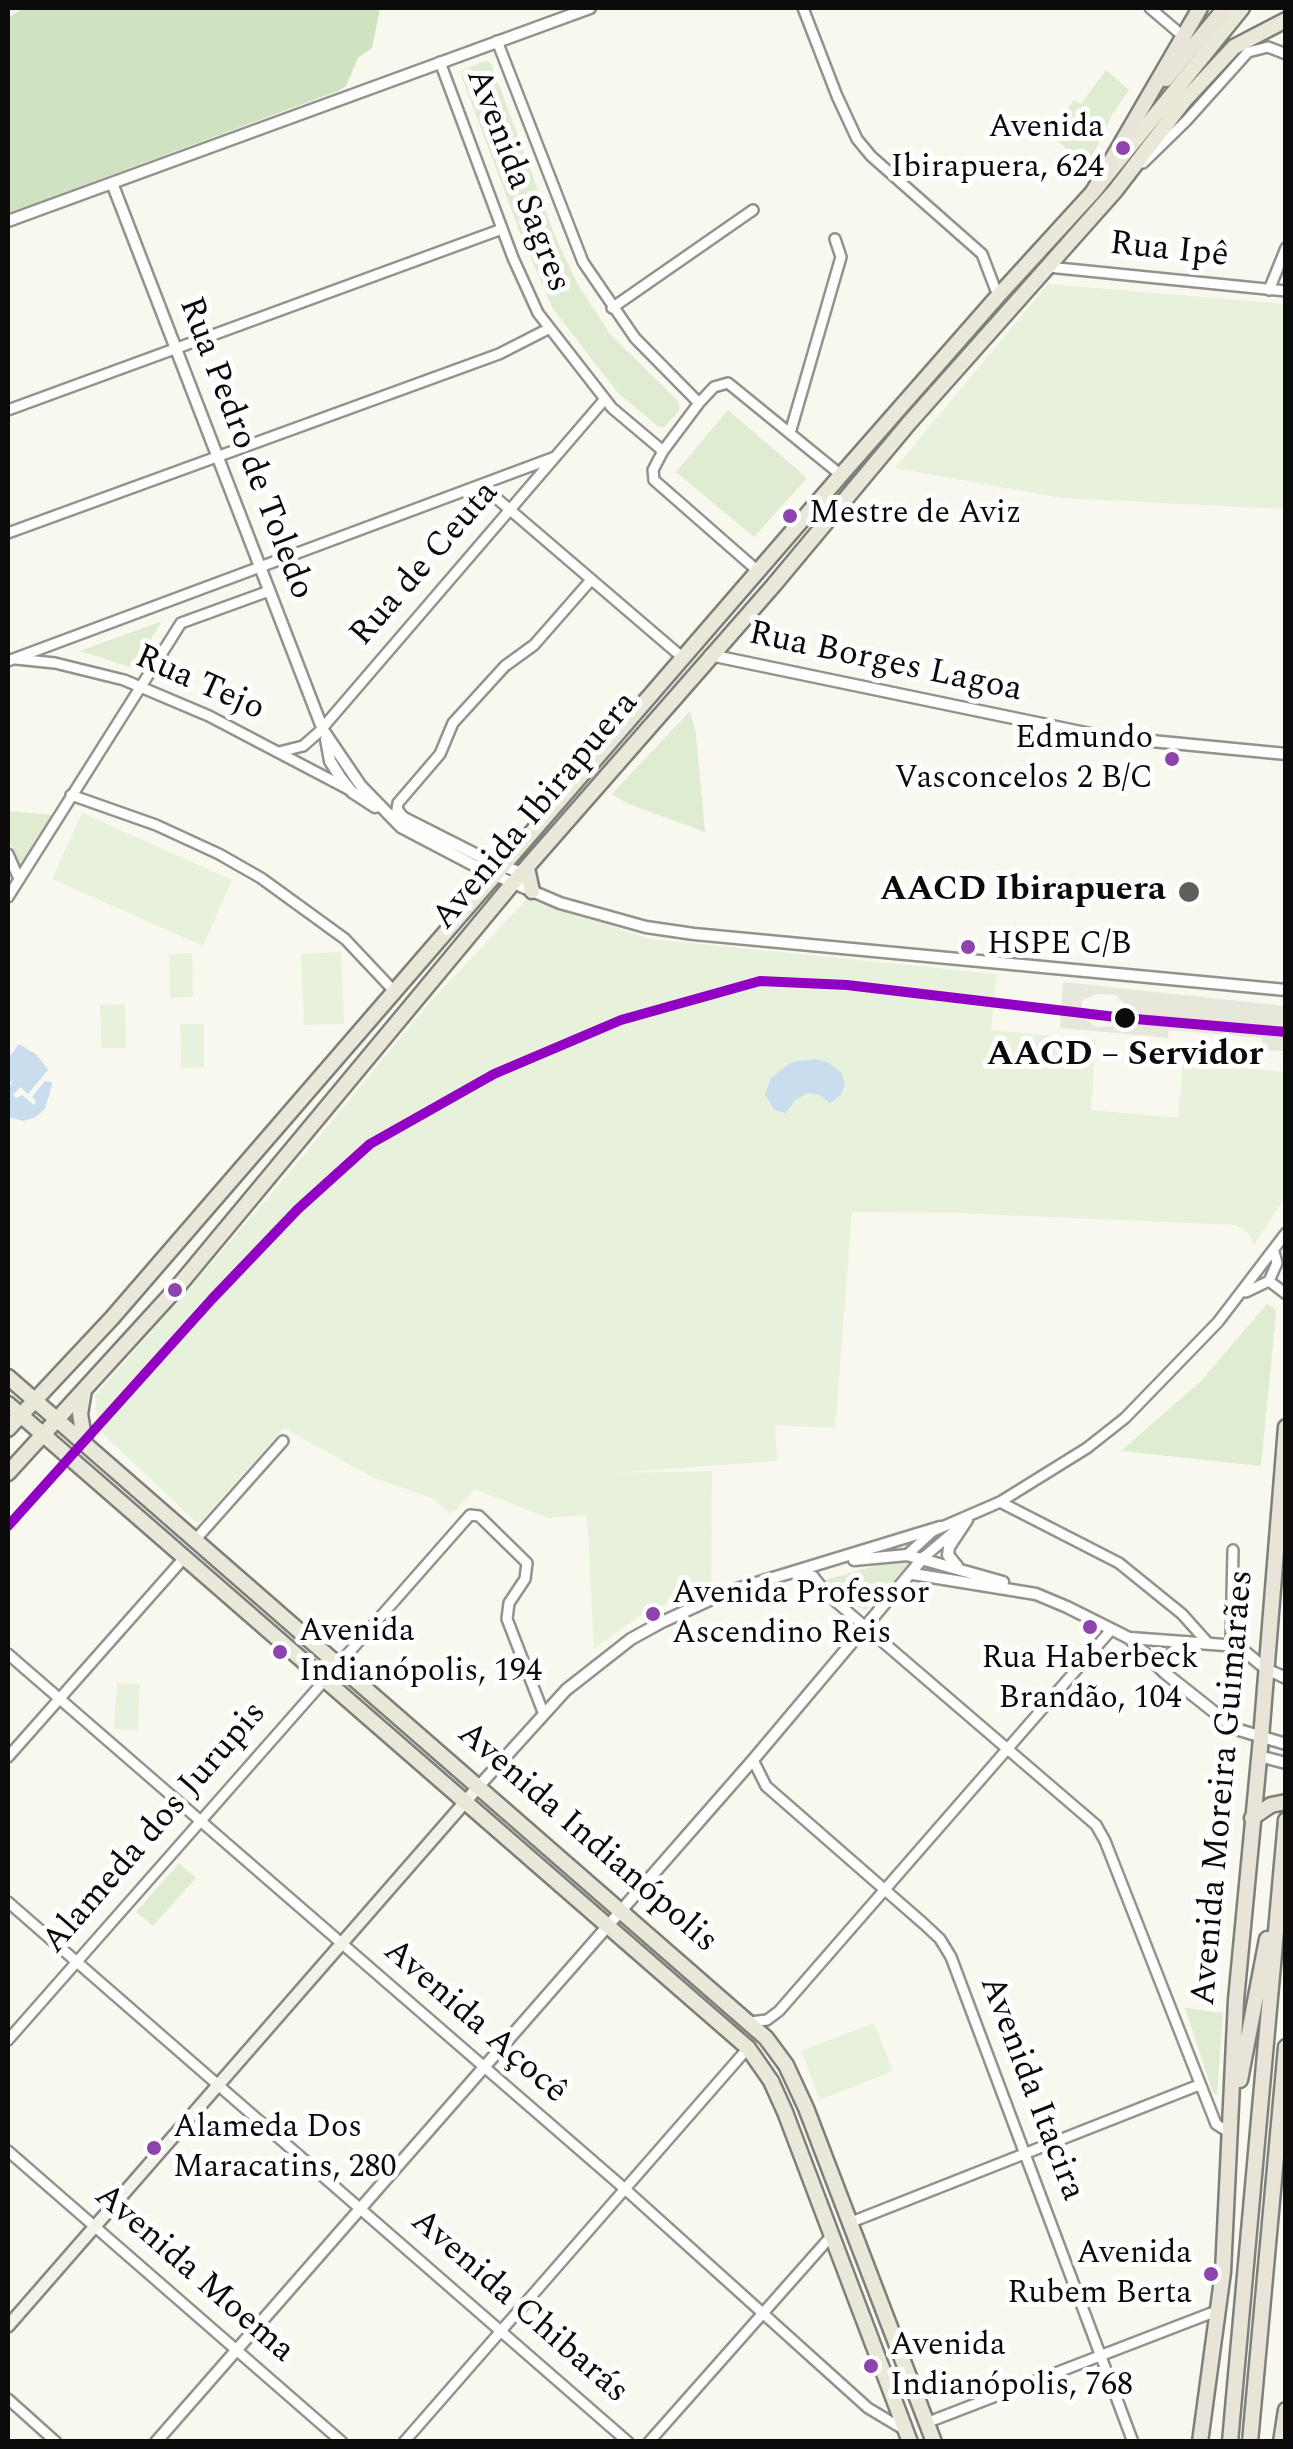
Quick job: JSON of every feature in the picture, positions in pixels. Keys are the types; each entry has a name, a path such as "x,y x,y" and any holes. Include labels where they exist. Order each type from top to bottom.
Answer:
{"highway":[{"path":"1093,192 1200,8"},
{"path":"1148,97 1225,8"},
{"name":"Avenida Moreira Guimarães","path":"1229,2155 1236,2000 1286,1427"},
{"path":"1252,1818 1271,1805 1286,1802"},
{"path":"1230,2442 1286,1820"},
{"path":"1200,2442 1219,2310 1229,2155 1249,2023 1276,1909"},
{"path":"1250,2442 1286,2046"},
{"path":"1273,2442 1285,2412"},
{"path":"1281,2442 1285,2412"}],"main road":[{"name":"Avenida Ibirapuera","path":"8,1429 112,1318 841,475 1093,192 1242,8"},
{"name":"Avenida Ibirapuera","path":"8,1474 175,1290 520,875 909,423 1116,190 1219,61 1247,38 1280,24"},
{"path":"710,656 707,642 712,625"},
{"path":"520,875 532,891"},
{"name":"Avenida Indianópolis","path":"8,1377 620,1908 775,2048 795,2084 934,2442"},
{"path":"85,1386 80,1414 85,1444"},
{"name":"Avenida Indianópolis","path":"8,1404 748,2048 785,2112 834,2233 906,2437"},
{"path":"8,2326 479,1786"}],"street":[{"path":"8,221 590,8"},
{"path":"803,8 857,139 871,156 982,254 998,296"},
{"path":"1150,8 1184,36"},
{"name":"Avenida Sagres","path":"498,41 578,250 635,338 700,403"},
{"path":"1116,190 1248,52 1259,47 1286,54"},
{"name":"Avenida Sagres","path":"440,62 538,313 605,400 664,451"},
{"name":"Rua Pedro de Toledo","path":"112,184 324,731 330,761 401,827 498,871 520,875"},
{"path":"612,308 752,210"},
{"path":"8,410 502,229"},
{"path":"790,433 841,257 835,239"},
{"path":"1269,290 1286,248"},
{"name":"Rua Ipê","path":"1048,267 1286,292"},
{"path":"8,533 499,354 548,329"},
{"path":"759,572 656,484 654,470 664,451 700,403 714,387 728,383 841,475"},
{"name":"Rua de Ceuta","path":"280,752 302,746 324,731 605,400"},
{"path":"10,660 555,457"},
{"path":"481,485 682,658"},
{"path":"404,818 398,804 440,754 453,723 504,666 534,645 592,580"},
{"path":"8,897 180,623 269,591"},
{"path":"172,600 180,623"},
{"name":"Rua Borges Lagoa","path":"710,656 1100,736 1286,754"},
{"name":"Rua Tejo","path":"10,660 92,670 140,686 357,789 398,804"},
{"path":"72,795 156,825 261,878 345,940 394,991"},
{"name":"Rua Pedro de Toledo","path":"389,815 404,818 498,871"},
{"path":"8,854 18,879"},
{"path":"532,891 613,919 694,934 1286,990"},
{"path":"479,1786 543,1712 590,1669 646,1631 727,1592 940,1527 983,1510 1088,1448 1126,1418 1232,1303 1286,1233"},
{"path":"1269,1281 1277,1263 1274,1252"},
{"path":"1265,1262 1269,1281 1286,1294"},
{"path":"1232,1303 1269,1281"},
{"path":"196,1539 283,1441"},
{"path":"1000,1502 1119,1563 1182,1614 1208,1644"},
{"path":"156,2442 753,1760 924,1557 946,1535 983,1510"},
{"name":"Alameda dos Jurupis","path":"8,2040 470,1514 479,1516 527,1563 526,1579 509,1602 507,1619 543,1712"},
{"path":"958,1567 948,1555 949,1547 967,1520"},
{"path":"907,1554 940,1527"},
{"path":"1231,1645 1234,1550"},
{"path":"814,1576 829,1562 907,1554 1010,1584 1008,1588"},
{"path":"8,1757 184,1558"},
{"path":"790,1572 814,1576 827,1594 1086,1816 1103,1836 1198,2085 1216,2124 1230,2133"},
{"path":"912,1574 1036,1594 1128,1638 1228,1723 1286,1744"},
{"path":"750,2022 767,2020 779,2011 1111,1630"},
{"path":"1128,1638 1244,1648 1266,1669 1286,1678"},
{"path":"1165,1673 1172,1653 1183,1642"},
{"name":"Avenida Açocê","path":"8,1654 624,2188 868,2408 906,2437"},
{"path":"1259,1756 1286,1763"},
{"name":"Avenida Itacira","path":"753,1760 766,1786 940,1939 951,1957 1133,2442"},
{"name":"Avenida Chibarás","path":"8,1902 628,2442"},
{"path":"404,2442 748,2048"},
{"path":"849,2224 1198,2085"},
{"name":"Avenida Moema","path":"8,2151 342,2442"},
{"path":"649,2442 834,2233"},
{"path":"926,2423 1219,2310"},
{"path":"8,2399 56,2442"}],"green space":[{"path":"23,8 380,8 372,48 358,58 346,86 338,91 8,213 8,18"},
{"path":"485,61 491,63 555,236 577,283 610,334 679,402 679,411 664,427 618,393 553,309 461,75 463,70"},
{"path":"1106,70 1129,90 1113,113 1087,167 1048,133 1074,100 1081,104"},
{"path":"1048,284 1285,304 1285,509 1062,498 895,468"},
{"path":"728,410 807,478 754,537 676,472"},
{"path":"162,621 133,668 80,651"},
{"path":"690,711 696,734 705,832 626,803 612,794"},
{"path":"8,811 53,815 19,868 8,836"},
{"path":"82,813 232,880 203,946 52,879"},
{"path":"527,899 650,939 997,974 991,1030 1096,1040 1091,1110 1178,1118 1183,1062 1285,1072 1285,1197 1254,1245 1248,1233 1236,1225 852,1212 835,1428 775,1425 777,1461 612,1473 712,1471 711,1582 638,1617 594,1649 587,1515 548,1518 475,1489 451,1515 434,1499 372,1477 284,1428 198,1524 99,1430 95,1396 280,1184 430,1002"},
{"path":"341,952 344,1024 304,1025 301,954"},
{"path":"192,953 193,997 170,998 169,954"},
{"path":"125,1004 126,1048 101,1048 100,1005"},
{"path":"180,1024 204,1024 204,1067 181,1068"},
{"path":"1267,1304 1276,1314 1261,1466 1121,1451 1201,1381"},
{"path":"903,1558 910,1561 907,1566 866,1610 825,1580"},
{"path":"117,1683 140,1684 138,1731 114,1729"},
{"path":"179,1863 196,1878 153,1926 136,1912"},
{"path":"1185,2008 1223,2013 1217,2095 1213,2093"},
{"path":"874,2023 893,2071 820,2100 801,2051"}],"shaded area":[{"path":"1063,982 1285,1006 1285,1051 1262,1050 1262,1038 1169,1030 1168,1038 1060,1028","holes":["1097,994 1116,995 1127,1006 1127,1018 1120,1026 1096,1027 1082,1016 1082,1000"]}],"water":[{"path":"19,1044 37,1055 48,1070 28,1094 20,1087 13,1095 22,1095 34,1105 32,1097 45,1081 52,1082 45,1109 23,1121 8,1117 8,1088 12,1083 8,1077 8,1058"},
{"path":"815,1059 841,1072 845,1084 840,1096 830,1103 820,1095 807,1093 795,1100 786,1113 774,1110 765,1094 771,1078 792,1062"}],"transit line":[{"path":"8,1526 212,1299 298,1209 370,1144 494,1074 621,1020 760,981 847,985 1124,1018 1286,1032"}],"place":[{"name":"Avenida Ibirapuera, 624","path":"1123,148"},
{"name":"Mestre de Aviz","path":"790,516"},
{"name":"Edmundo Vasconcelos 2 B/C","path":"1172,759"},
{"name":"AACD Ibirapuera","path":"1189,892"},
{"name":"HSPE C/B","path":"968,947"},
{"name":"AACD – Servidor","path":"1125,1018"},
{"name":"Avenida Professor Ascendino Reis","path":"653,1614"},
{"name":"Rua Haberbeck Brandão, 104","path":"1090,1627"},
{"name":"Avenida Indianópolis, 194","path":"280,1652"},
{"name":"Alameda Dos Maracatins, 280","path":"154,2148"},
{"name":"Avenida Rubem Berta","path":"1211,2274"},
{"name":"Avenida Indianópolis, 768","path":"871,2366"}]}
